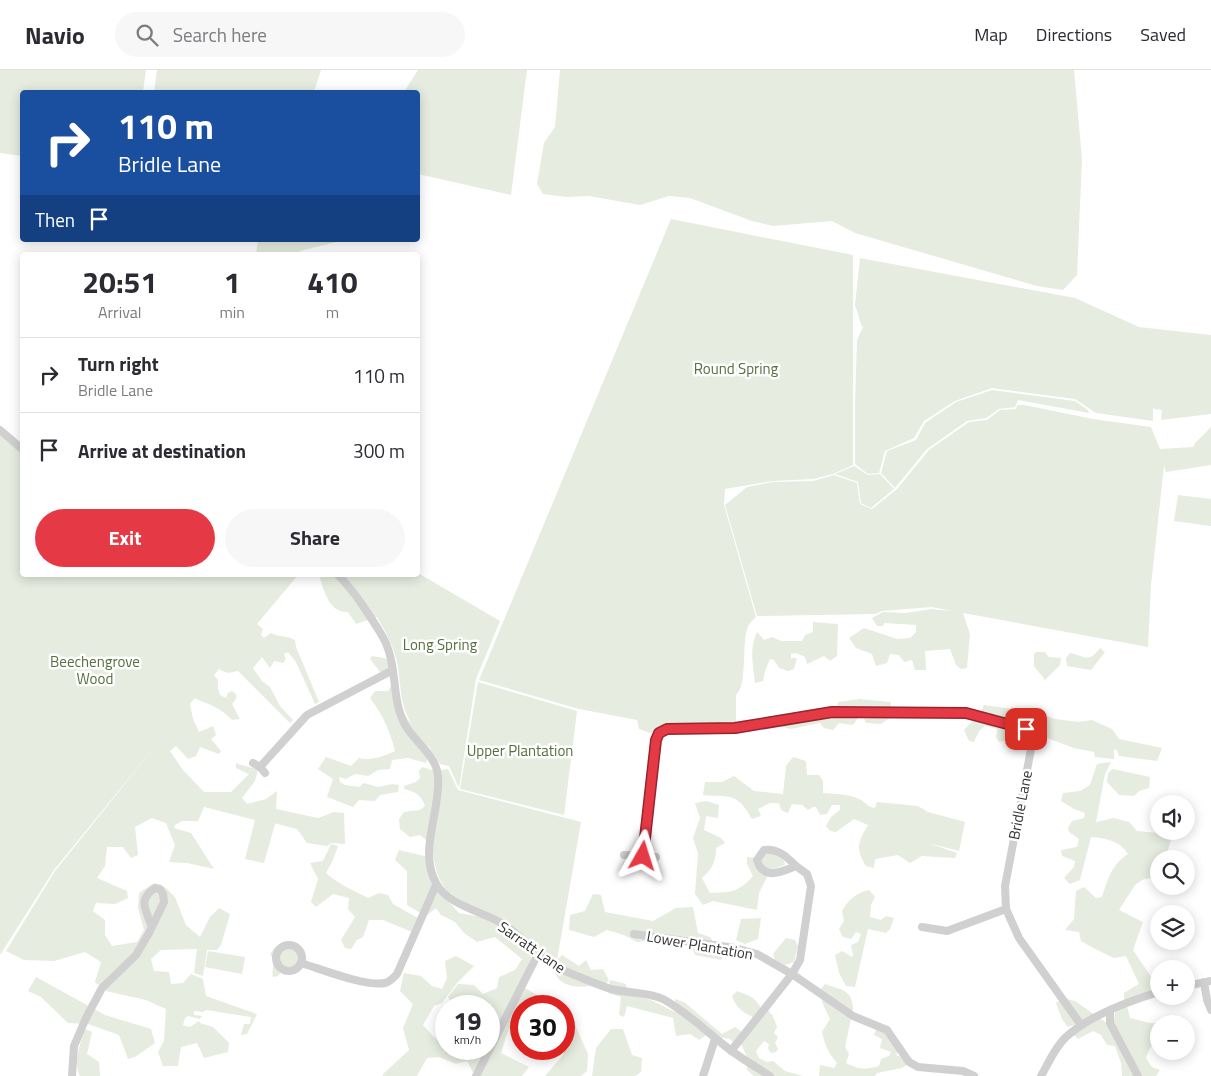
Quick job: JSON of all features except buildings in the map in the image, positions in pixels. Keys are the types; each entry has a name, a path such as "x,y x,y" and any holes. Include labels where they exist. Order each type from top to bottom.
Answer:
{"street":[{"path":"0,430 20,447"},
{"path":"301,963 358,980 377,984 387,983 397,974 436,885 430,869 429,845 438,798 438,774 427,751 413,736 404,722 397,698 387,646 350,588 340,577"},
{"path":"259,768 307,715 393,670"},
{"name":"Bridle Lane","path":"643,856 656,740 659,733 667,729 735,728 832,712 966,713 1026,729 1032,744 1005,886 1006,909 1019,938 1081,1025"},
{"path":"731,1051 792,974 800,960 811,886 807,874 779,851 772,849 764,850 757,860 758,866 763,872 770,874 796,866"},
{"path":"624,854 656,857"},
{"name":"Sarratt Lane","path":"436,885 445,894 470,910 502,923 538,954 570,974 611,989 660,998 681,1010 731,1051 770,1076"},
{"path":"922,928 947,931 1006,909"},
{"path":"72,1076 74,1046 98,995 102,988 136,955 152,927"},
{"name":"Lower Plantation","path":"634,934 735,948 757,954 792,974 853,1016 887,1030 909,1062 918,1067 948,1068 971,1075"},
{"path":"476,1076 538,954"},
{"path":"1195,984 1208,981 1211,1010"},
{"path":"1040,1076 1064,1039 1081,1025 1150,994"},
{"path":"1110,1012 1110,1024 1138,1076"},
{"path":"703,1076 715,1038"}],"green space":[{"path":"0,70 146,70 143,90 20,90 20,156 0,153"},
{"path":"157,70 321,70 315,90 154,90"},
{"path":"418,70 527,70 511,195 420,174 420,90 405,90"},
{"path":"560,70 1074,70 1082,159 1077,275 1063,290 1037,286 855,233 832,221 773,226 752,221 690,198 669,196 640,205 589,196 566,197 543,194 537,184 544,143 555,127"},
{"name":"Round Spring","path":"671,219 853,255 853,465 833,474 813,479 773,481 725,489 724,505 756,617 748,626 746,633 742,682 740,690 736,695 736,725 734,727 719,727 714,725 698,731 687,725 676,725 673,731 663,734 657,730 650,733 639,729 637,720 579,709 479,680"},
{"path":"258,242 336,242 300,252 256,252"},
{"path":"860,258 1075,298 1139,327 1211,335 1211,414 1161,420 1162,410 1154,409 1153,407 1153,421 1096,413 1075,399 992,388 955,401 924,421 914,438 885,451 879,473 868,474 855,464 857,340 863,327 866,325 862,327 855,305"},
{"path":"992,390 1075,401 1088,410 1089,413 1018,400 1015,407 999,409 986,418 967,421 927,449 895,488 881,473 887,451 916,440 925,423 956,402"},
{"path":"1017,405 1093,419 1151,427 1160,449 1193,447 1211,427 1211,465 1166,472 1160,452 1164,466 1151,585 1148,647 963,613 970,634 967,668 961,669 956,665 950,649 925,651 926,670 915,670 912,660 904,662 899,655 890,654 887,663 876,666 872,654 856,648 849,638 864,628 897,639 910,638 916,632 916,625 884,623 883,626 877,626 872,618 883,612 906,613 931,609 952,611 932,607 882,611 875,614 757,616 725,505 747,487 773,482 813,481 834,475 857,483 860,504 872,509 897,489 929,450 969,422 987,420 1000,410 1016,409"},
{"name":"Beechengrove Wood","path":"0,427 20,444 20,577 296,577 257,624 263,629 261,635 264,638 271,633 295,640 296,647 319,702 315,704 296,662 288,652 284,654 286,659 283,663 274,661 270,668 262,657 253,668 262,681 270,687 280,706 293,720 290,723 238,671 228,673 220,670 220,668 214,675 218,680 220,695 226,698 228,693 232,691 236,694 236,699 232,704 240,719 232,720 219,709 195,698 190,704 193,719 199,732 213,726 216,735 211,739 221,751 219,754 200,747 196,756 188,759 176,746 170,751 183,770 204,792 231,792 249,774 236,768 236,763 258,770 255,781 242,798 247,804 266,799 277,791 276,809 318,818 334,812 344,813 345,844 331,843 327,846 307,843 297,829 273,823 275,824 264,863 245,859 255,820 204,807 198,821 182,821 175,825 174,828 191,833 214,869 187,863 169,862 175,845 166,823 152,818 135,827 138,855 131,858 123,847 107,847 105,866 97,878 127,891 128,898 115,904 96,903 93,911 105,920 105,935 112,946 137,942 144,930 138,908 139,893 154,883 166,888 175,897 186,925 200,937 210,917 219,908 230,914 221,945 217,950 207,950 203,976 194,973 197,949 161,950 151,959 154,971 169,972 171,984 183,983 191,974 203,979 206,996 257,1014 247,1034 241,1035 244,1024 250,1024 251,1017 206,1010 203,1012 194,1011 194,1015 202,1016 200,1019 188,1016 185,1018 183,1025 190,1027 199,1021 213,1027 229,1043 228,1052 204,1058 197,1043 181,1047 178,1066 163,1066 158,1052 164,1041 166,1009 146,1000 106,991 95,982 101,962 85,952 54,961 24,960 6,951 55,871 164,735 54,870 0,955"},
{"path":"854,466 868,475 880,474 894,489 871,508 861,503 858,482 835,474"},
{"path":"1178,495 1211,499 1211,526 1174,521"},
{"name":"Long Spring","path":"420,574 500,621 476,679 459,788 449,766 440,764 430,748 420,738 430,750 426,763 408,758 392,760 390,769 378,770 368,776 355,774 346,779 339,777 340,782 345,785 359,787 364,783 378,787 392,784 399,785 398,792 380,795 375,801 359,800 353,807 327,797 333,779 318,769 326,757 351,766 359,758 373,758 395,751 386,723 370,698 375,691 388,691 393,682 391,675 381,673 370,659 372,656 384,658 395,664 403,711 411,723 403,703 395,653 377,617 356,624 348,612 337,609 332,605 320,578 420,577"},
{"path":"813,622 838,624 837,656 830,661 824,656 807,664 805,657 796,653 791,654 791,658 797,658 794,669 788,671 779,668 774,660 770,659 763,681 755,683 752,650 757,632 764,640 772,637 781,641 802,641 805,635 813,632"},
{"path":"1100,648 1105,652 1091,670 1067,666 1066,658 1070,653 1087,658 1093,656"},
{"path":"1036,652 1045,652 1049,657 1061,658 1060,665 1045,680 1034,666 1034,654"},
{"name":"Upper Plantation","path":"478,682 577,711 564,815 460,789"},
{"path":"859,699 891,702 891,717 881,724 866,723 863,717 858,718 853,725 839,723 833,730 824,728 820,723 791,729 778,726 786,717 835,715 838,702"},
{"path":"984,705 1019,710 1023,719 1012,738 999,742 996,737 997,729 985,726 979,731 974,742 969,741 964,730 980,714"},
{"path":"1039,714 1078,722 1092,720 1112,729 1119,739 1162,748 1157,761 1119,756 1117,750 1114,750 1114,759 1095,757 1094,752 1074,748 1047,738 1041,744 1037,744 1027,727 1029,715"},
{"path":"793,757 806,761 807,775 819,775 823,781 823,793 853,797 875,808 877,802 918,806 928,812 965,822 959,851 928,843 957,853 955,858 922,856 910,863 898,855 875,859 874,868 866,866 860,854 859,845 868,825 854,819 836,832 830,831 826,826 831,817 840,810 840,805 832,805 827,814 820,815 816,807 808,810 802,805 792,804 788,813 781,810 779,803 770,803 758,809 761,816 752,819 737,800 727,797 703,795 705,782 722,782 734,776 754,791 783,794 786,766"},
{"path":"1111,762 1105,774 1096,822 1114,818 1129,822 1137,831 1150,832 1150,840 1171,840 1168,850 1150,850 1150,878 1144,879 1135,885 1119,910 1143,922 1133,950 1150,975 1150,997 1129,1005 1124,1000 1124,993 1139,984 1126,956 1114,958 1081,941 1079,932 1065,930 1074,919 1076,891 1084,887 1096,898 1102,897 1108,878 1114,868 1128,854 1117,843 1091,837 1080,880 1070,884 1064,878 1074,867 1075,861 1062,856 1061,850 1077,847 1079,839 1069,832 1068,828 1072,821 1084,818 1085,813 1061,801 1063,793 1080,791 1090,785 1097,764"},
{"path":"422,767 432,770 439,776 435,830 441,798 441,770 448,769 458,790 581,822 557,960 562,955 579,966 586,960 591,970 603,969 609,980 606,984 580,987 562,982 552,966 556,962 447,891 436,870 432,845 420,835 410,837 400,829 399,819 404,812 420,810 425,806 417,794 404,789 404,786 416,782 420,778 419,771"},
{"path":"1113,769 1150,777 1149,788 1139,791 1134,796 1119,795 1107,782 1108,773"},
{"path":"707,801 719,805 718,818 706,816 704,830 721,838 725,843 716,848 713,865 702,878 710,893 738,889 753,876 747,864 747,857 756,858 760,866 760,873 767,877 759,893 757,910 713,901 703,905 695,894 698,853 693,838 700,818 695,803"},
{"path":"331,844 338,846 326,873 341,884 368,898 379,893 388,895 393,904 423,921 417,934 383,920 369,920 363,937 357,940 351,949 345,948 341,940 355,917 348,909 349,898 333,894 316,907 311,902 318,879 310,863 323,861"},
{"path":"399,850 428,857 439,891 459,913 482,917 500,926 533,953 520,985 537,995 510,995 510,1029 501,1053 510,1058 510,1060 515,1060 529,1067 522,1076 475,1076 467,1061 456,1064 446,1060 500,1060 500,995 450,995 458,984 474,985 483,994 497,988 499,977 515,970 522,959 495,937 477,942 464,933 455,922 441,915 436,908 426,916 407,905 407,871 395,860"},
{"path":"767,853 779,856 785,862 785,865 770,870 763,867 761,861"},
{"path":"869,890 875,897 871,905 870,917 881,920 886,916 894,918 890,929 886,933 868,929 855,987 846,986 839,973 835,955 842,951 852,957 851,945 858,942 861,934 856,932 851,939 843,937 839,929 844,921 842,911 853,898"},
{"path":"593,894 601,895 605,912 653,921 676,908 693,907 698,933 710,937 717,948 727,950 721,960 695,955 691,944 659,940 637,942 624,935 607,930 594,937 569,930 570,915 585,911"},
{"path":"761,918 758,939 745,944 736,940 741,919"},
{"path":"786,938 795,940 798,946 794,962 785,965 775,960 773,954"},
{"path":"276,946 294,949 297,951 299,959 297,966 291,969 284,968 278,976 273,977 273,963 270,954"},
{"path":"208,951 245,957 242,974 205,967"},
{"path":"456,956 474,966 448,995 435,995 435,1006 423,1025 434,1037 435,1057 427,1058 417,1076 383,1076 409,1050 403,1028 413,1004 400,991 404,973 421,976 432,986 442,989 447,978 445,961"},
{"path":"36,977 105,1015 151,1029 155,1043 135,1057 128,1059 119,1035 88,1024 68,1023 41,997 28,991"},
{"path":"610,980 626,984 628,994 651,1000 675,1012 675,999 684,1002 722,1034 735,1027 743,1033 735,1044 730,1039 706,1035 699,1040 690,1034 676,1036 673,1018 627,1006 624,1017 619,1015 621,997 608,993"},
{"path":"825,984 845,991 851,998 853,1010 847,1015 851,1019 845,1047 849,1054 846,1063 862,1069 869,1068 879,1066 881,1059 889,1056 891,1052 880,1048 882,1039 874,1035 877,1027 886,1032 899,1051 896,1055 904,1058 908,1064 902,1068 877,1073 875,1076 819,1076 820,1065 834,1068 837,1063 827,1049 822,1032 830,1019 822,1002 820,990"},
{"path":"737,991 749,996 758,1003 762,1011 756,1018 748,1015 738,1007 732,996"},
{"path":"1063,998 1075,1001 1108,1024 1114,1022 1115,1012 1127,1006 1130,1018 1150,1023 1150,1048 1146,1058 1152,1067 1160,1070 1156,1076 1122,1076 1121,1063 1115,1046 1107,1045 1101,1035 1093,1031 1078,1039 1074,1035 1082,1022 1068,1027 1062,1019 1056,1003"},
{"path":"768,1010 773,1016 777,1027 774,1033 778,1037 775,1043 778,1049 776,1052 771,1053 768,1049 769,1044 764,1041 756,1051 759,1058 767,1062 773,1061 785,1071 803,1076 754,1076 747,1070 748,1059 741,1044"},
{"path":"575,1025 588,1054 587,1071 581,1076 545,1076 559,1060 575,1060"},
{"path":"85,1029 92,1032 87,1054 99,1062 100,1076 80,1076 78,1071 78,1053"},
{"path":"611,1029 623,1029 632,1055 642,1058 641,1072 635,1076 592,1076 596,1048"}],"route":[{"path":"643,856 656,740 659,733 667,729 735,728 832,712 966,713 1026,729"}]}
